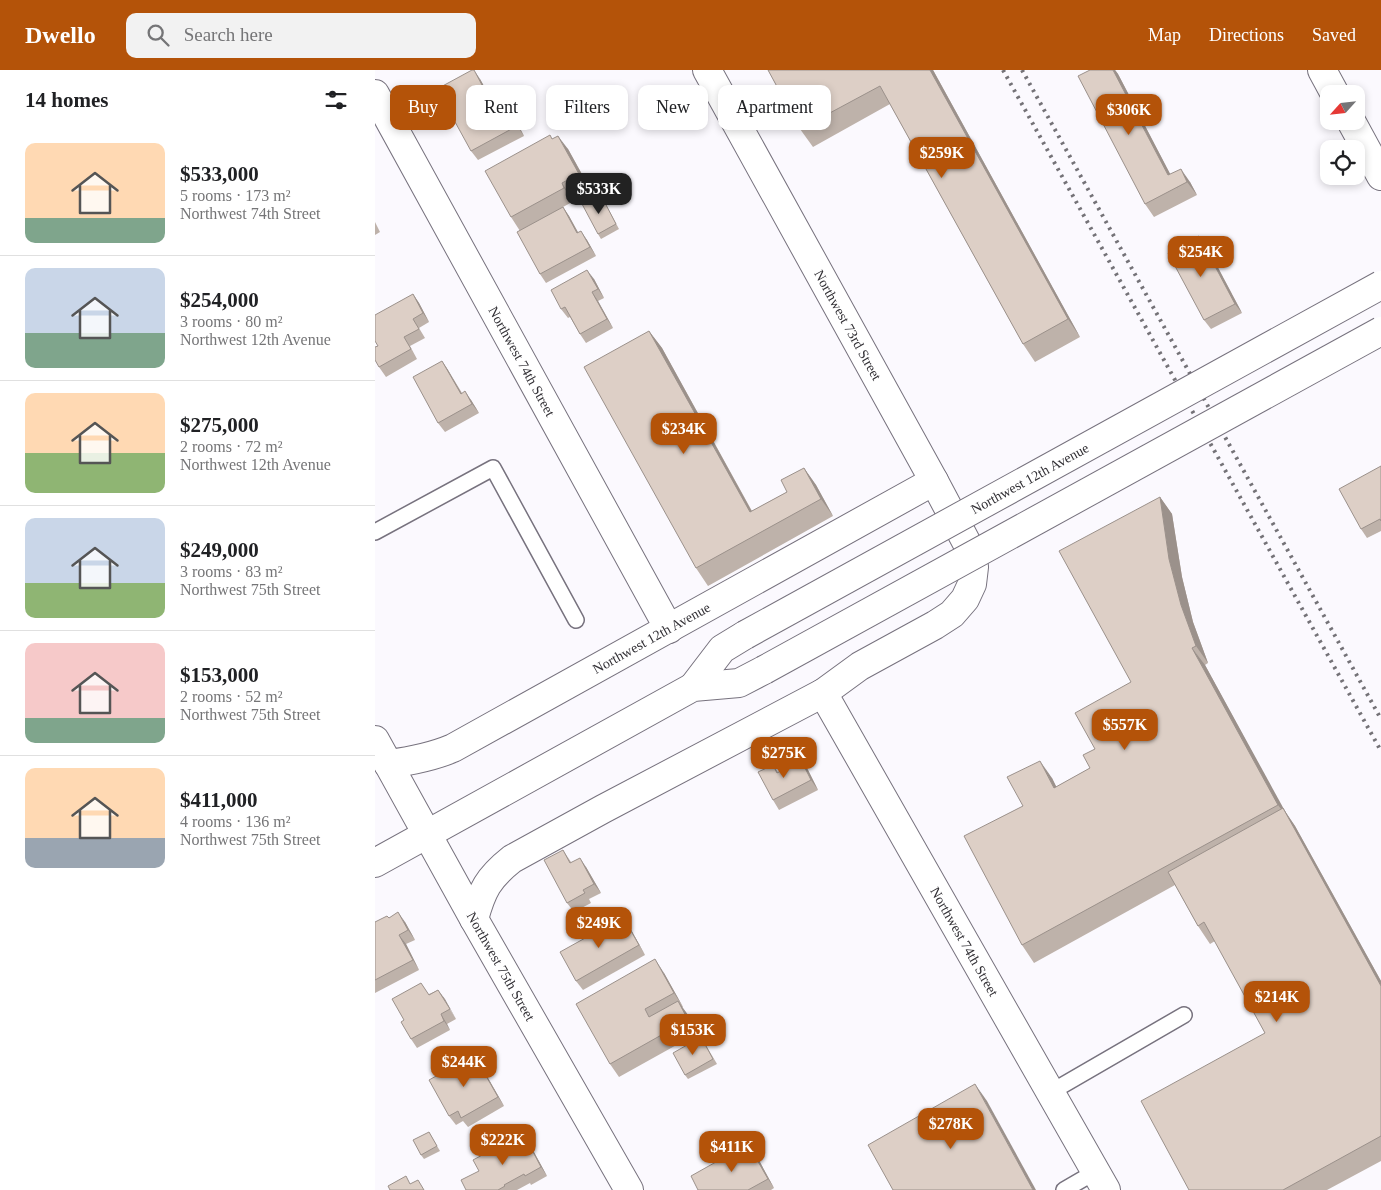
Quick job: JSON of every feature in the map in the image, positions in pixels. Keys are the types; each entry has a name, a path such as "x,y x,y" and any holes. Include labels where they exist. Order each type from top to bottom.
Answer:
{"street":[{"name":"Northwest 73rd Street","path":"707,70 934,481 970,549 974,567 972,584 965,599 952,614 935,626 860,666 823,693"},
{"path":"1322,70 1330,85"},
{"name":"Northwest 74th Street","path":"375,94 669,629"},
{"path":"1356,130 1381,176"},
{"name":"Northwest 12th Avenue","path":"375,864 693,687 722,649 745,635 1381,285"},
{"name":"Northwest 12th Avenue","path":"693,687 739,683 1381,331"},
{"name":"Northwest 12th Avenue","path":"388,764 413,761 437,755 453,748 934,481"},
{"path":"474,919 486,885 499,868 512,859 823,693"},
{"name":"Northwest 74th Street","path":"823,693 1101,1181"},
{"name":"Northwest 75th Street","path":"375,740 474,919 629,1190"}],"lane":[{"path":"375,532 493,468 576,620"},
{"path":"1051,1092 1185,1015"},
{"path":"1064,1190 1101,1181"}],"building":[{"path":"474,70 482,85 466,85 466,130 510,130 471,151 456,124 456,85 444,85"},
{"path":"768,70 930,70 1068,319 1023,344 880,86 831,112 831,85 776,85"},
{"path":"1090,70 1113,70 1168,175 1181,169 1187,182 1145,204 1078,76"},
{"path":"550,135 552,139 558,136 579,174 562,183 564,188 511,217 485,171"},
{"path":"593,198 596,205 604,201 616,224 598,234 582,204"},
{"path":"563,207 577,233 581,231 590,247 540,274 517,232"},
{"path":"1199,236 1235,304 1204,320 1168,253"},
{"path":"587,270 598,289 592,292 607,319 580,334 565,307 561,309 551,290"},
{"path":"413,294 423,313 413,319 419,329 404,337 411,349 379,367 375,360 375,347 378,346 375,341 375,315"},
{"path":"649,331 750,512 787,492 781,480 804,468 821,499 696,568 584,367"},
{"path":"442,361 461,394 465,391 472,404 438,423 413,377"},
{"path":"1381,466 1381,521 1380,519 1361,529 1339,489"},
{"path":"1160,497 1169,559 1181,605 1196,646 1192,648 1278,805 1022,945 964,836 1023,806 1007,777 1040,761 1054,788 1090,768 1083,755 1095,749 1075,713 1131,682 1059,551"},
{"path":"801,760 811,780 773,800 758,772 773,765 777,773"},
{"path":"1283,808 1381,986 1381,1136 1283,1190 1189,1190 1141,1101 1265,1033 1204,922 1198,926 1168,872"},
{"path":"563,850 570,863 580,858 594,884 583,890 585,893 567,903 544,860"},
{"path":"398,912 408,930 399,935 413,960 375,980 375,922 387,916 389,918"},
{"path":"623,917 639,945 576,981 560,952"},
{"path":"655,959 674,993 645,1009 649,1017 678,1001 688,1020 610,1064 576,1004"},
{"path":"421,983 429,995 438,990 450,1009 441,1014 444,1021 411,1039 401,1022 404,1020 392,999"},
{"path":"701,1037 713,1059 685,1075 673,1053"},
{"path":"474,1055 498,1097 461,1118 458,1111 449,1116 429,1080"},
{"path":"975,1084 1033,1190 893,1190 868,1145"},
{"path":"429,1132 437,1146 421,1155 413,1140"},
{"path":"523,1133 541,1167 525,1176 524,1174 498,1190 466,1190 461,1180 479,1171 473,1160"},
{"path":"748,1144 768,1179 748,1190 698,1190 691,1176"},
{"path":"406,1176 410,1184 418,1180 424,1190 390,1190 388,1186"}],"railway":[{"path":"1003,70 1381,751"},
{"path":"1022,70 1381,719"}]}
